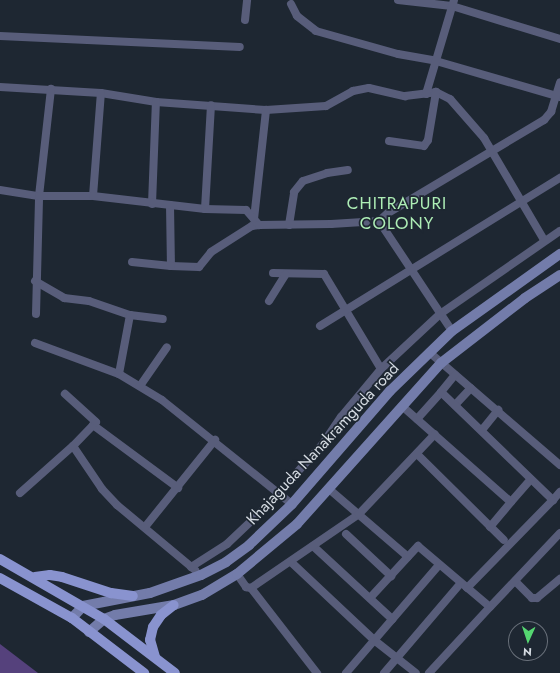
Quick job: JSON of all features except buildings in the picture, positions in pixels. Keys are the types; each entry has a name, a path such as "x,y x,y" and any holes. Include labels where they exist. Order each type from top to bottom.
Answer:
{"main road":[{"name":"Khajaguda Nanakramguda road","path":"83,606 133,596 201,575 226,562 249,545 292,504 390,391 429,352 452,331 560,254"},
{"name":"Khajaguda Nanakramguda road","path":"104,619 174,605 202,596 237,574 297,524 441,363 525,298 560,275"},
{"path":"0,559 36,577 104,619 175,673"},
{"path":"36,577 50,575 62,577 111,593 133,596"},
{"path":"0,578 72,618 144,673"},
{"path":"110,601 115,616"},
{"path":"155,658 150,640 154,628 161,615 174,605"},
{"path":"72,618 83,606"},
{"path":"89,632 104,619"}],"street":[{"path":"245,20 247,0"},
{"path":"398,0 453,3 560,39"},
{"path":"426,94 453,3"},
{"path":"291,4 297,16 316,31 398,54 436,61 558,96"},
{"path":"0,36 240,48"},
{"path":"0,190 39,196 93,196 204,209 246,210 257,222 289,225 380,220 388,213 549,117 558,96 560,82"},
{"path":"0,87 101,93 156,102 266,110 326,106 353,91 369,88 405,96 436,92 450,99 460,109 492,150 544,240"},
{"path":"36,314 35,281 39,261 39,196 51,89"},
{"path":"389,141 424,146 428,140 436,92"},
{"path":"93,196 101,93"},
{"path":"152,204 156,102"},
{"path":"204,209 211,105"},
{"path":"132,262 199,267 211,252 257,222 266,110"},
{"path":"289,225 294,192 303,181 327,173 348,170"},
{"path":"320,326 413,271 560,178"},
{"path":"170,205 171,266"},
{"path":"380,220 452,331"},
{"path":"191,567 227,544 280,493 322,445 341,417 381,369 440,314 544,240 560,231"},
{"path":"273,273 285,275 324,274 345,312 381,369"},
{"path":"269,301 285,275"},
{"path":"35,281 64,298 89,301 130,315 163,319"},
{"path":"119,374 130,315"},
{"path":"35,343 119,374 140,386 162,400 215,440 292,504"},
{"path":"140,386 167,347"},
{"path":"429,352 560,465"},
{"path":"417,419 455,375"},
{"path":"455,405 470,388"},
{"path":"441,392 553,500"},
{"path":"20,492 73,446 96,422 65,394"},
{"path":"402,406 511,502"},
{"path":"482,430 498,410"},
{"path":"93,425 178,488"},
{"path":"251,588 359,514 435,434"},
{"path":"145,527 178,488 215,440"},
{"path":"73,446 102,489 201,575"},
{"path":"417,454 504,540"},
{"path":"490,527 531,479"},
{"path":"329,488 408,557"},
{"path":"384,673 396,658 464,585 560,492"},
{"path":"429,673 560,533"},
{"path":"346,534 391,576"},
{"path":"313,546 392,619"},
{"path":"370,598 418,546 490,607"},
{"path":"291,562 374,640 416,673"},
{"path":"346,673 440,565"},
{"path":"237,574 246,587 251,588 317,673"},
{"path":"515,581 532,598 537,598 560,579"}],"shaded area":[{"path":"0,644 38,673 0,673"}],"district":[{"name":"CHITRAPURI COLONY","path":"397,214"}]}
